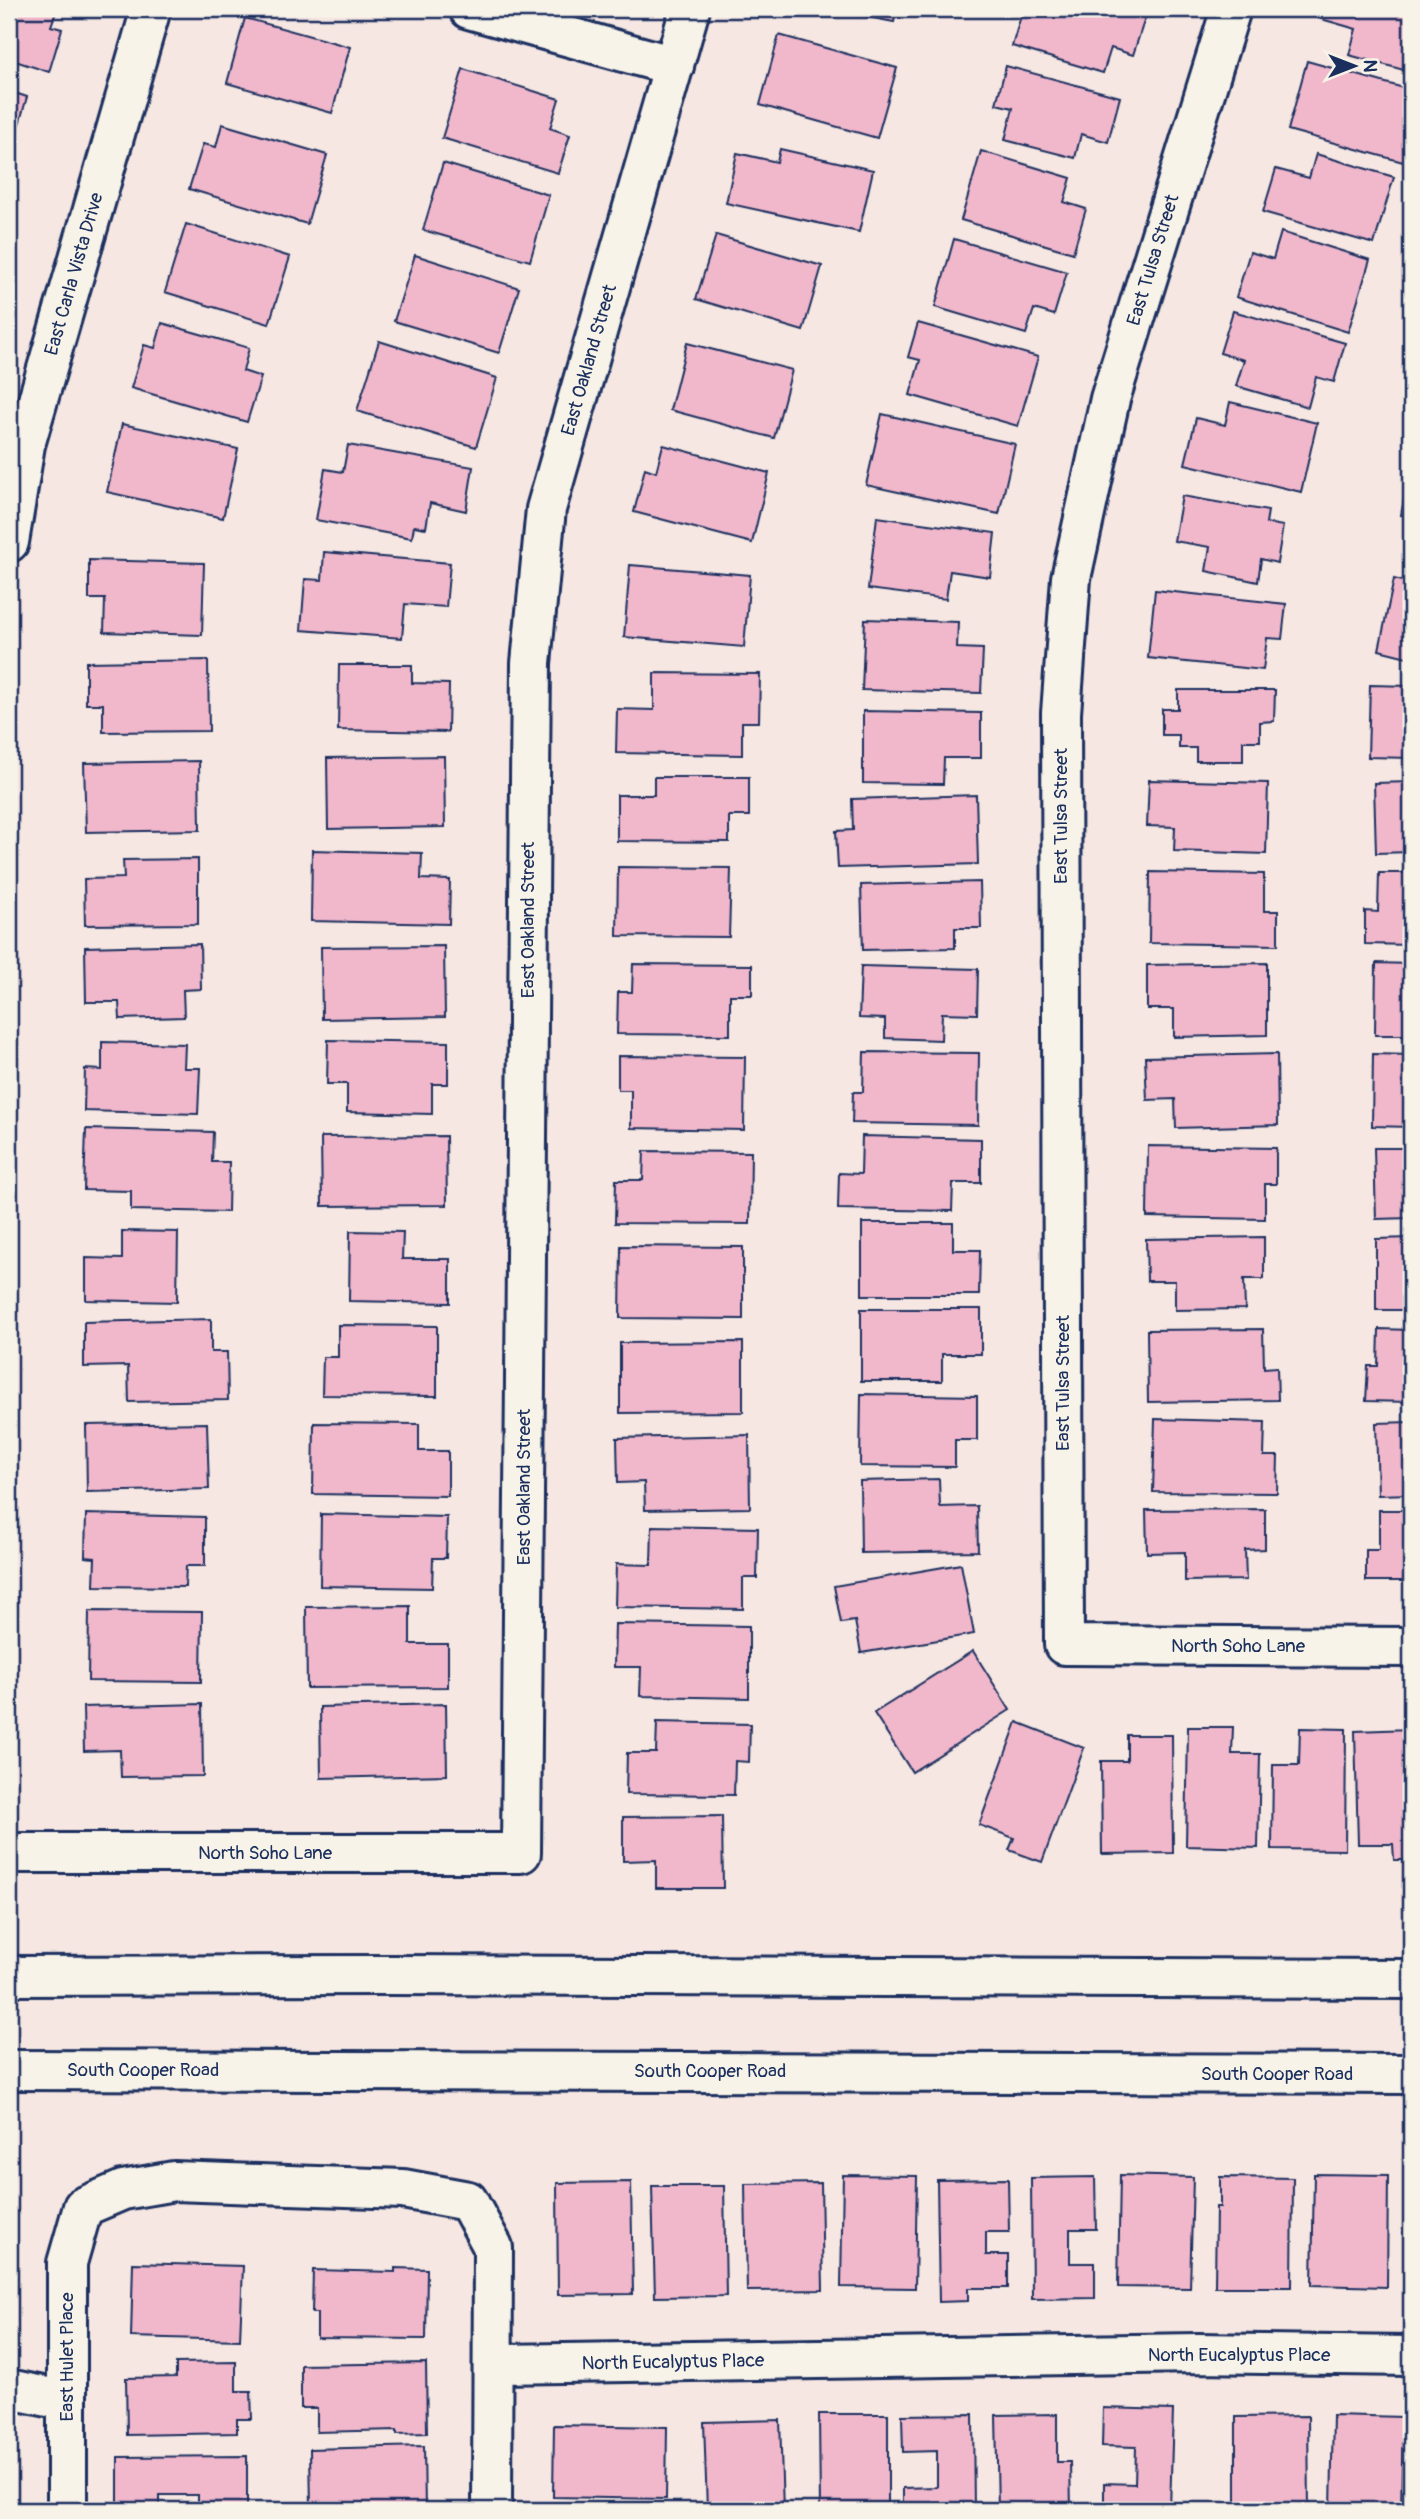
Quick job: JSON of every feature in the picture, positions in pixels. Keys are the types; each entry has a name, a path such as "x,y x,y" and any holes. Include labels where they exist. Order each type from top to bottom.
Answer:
{"street":[{"name":"East Carla Vista Drive","path":"9,542 25,444 150,9"},
{"path":"469,9 674,66"},
{"name":"East Oakland Street","path":"521,1853 531,663 546,509 690,9"},
{"name":"East Tulsa Street","path":"1064,1645 1061,713 1071,578 1110,399 1231,9"},
{"name":"North Soho Lane","path":"1064,1645 1411,1647"},
{"name":"North Soho Lane","path":"9,1853 521,1853"},
{"path":"9,1976 1411,1979"},
{"name":"South Cooper Road","path":"9,2070 1411,2074"},
{"name":"East Hulet Place","path":"67,2510 67,2263 83,2207 123,2190 174,2180 403,2189 468,2201 493,2247 494,2364"},
{"name":"North Eucalyptus Place","path":"494,2364 1198,2353 1411,2356"},
{"path":"492,2510 494,2364"},
{"path":"9,2389 67,2401"}],"building":[{"path":"9,9 57,9 51,26 62,29 49,72 9,59"},
{"path":"826,9 897,9 894,22"},
{"path":"1023,9 1136,9 1147,12 1133,55 1111,48 1103,73 1012,46"},
{"path":"1321,9 1411,9 1411,72 1349,55 1356,29 1318,18"},
{"path":"245,18 350,47 332,113 227,83"},
{"path":"779,35 897,68 877,138 760,105"},
{"path":"1307,61 1411,90 1411,132 1403,162 1288,130"},
{"path":"1006,66 1120,97 1108,142 1081,134 1075,158 1005,140 1013,108 996,104"},
{"path":"463,69 559,99 550,128 570,135 558,173 442,138"},
{"path":"9,91 27,97 9,159"},
{"path":"222,124 327,155 307,224 189,189 203,144 216,147"},
{"path":"780,149 873,170 859,232 726,203 737,153 777,162"},
{"path":"981,151 1071,178 1064,202 1086,209 1073,253 961,220"},
{"path":"1316,154 1394,177 1374,244 1263,212 1276,169 1309,178"},
{"path":"443,163 549,195 530,261 423,230"},
{"path":"186,224 290,257 269,324 165,292"},
{"path":"1281,232 1370,260 1348,332 1236,297 1250,252 1273,259"},
{"path":"716,235 822,266 803,331 696,299"},
{"path":"954,239 1067,272 1054,315 1034,309 1026,334 935,307"},
{"path":"415,255 519,288 499,353 394,321"},
{"path":"1233,311 1345,343 1334,382 1316,377 1308,407 1236,386 1244,360 1220,353"},
{"path":"162,323 249,348 243,371 261,377 247,422 131,388 144,345 155,348"},
{"path":"918,323 1038,357 1018,426 910,395 920,360 908,357"},
{"path":"379,341 497,378 476,447 357,411"},
{"path":"687,343 792,370 774,438 670,410"},
{"path":"1230,402 1317,423 1301,492 1185,464 1196,418 1225,425"},
{"path":"882,414 1015,444 999,514 866,485"},
{"path":"122,424 238,449 223,518 107,492"},
{"path":"348,445 473,467 466,511 430,503 426,528 414,526 412,538 316,520 325,469 343,472"},
{"path":"663,445 769,473 752,543 634,512 645,468 656,472"},
{"path":"1407,483 1411,484 1411,516 1401,515"},
{"path":"1182,496 1268,511 1266,523 1283,526 1277,563 1261,559 1258,582 1206,571 1210,547 1174,541"},
{"path":"1411,516 1411,559 1403,557"},
{"path":"877,517 995,533 990,577 950,571 946,599 868,589"},
{"path":"324,552 450,563 446,607 405,604 402,638 301,630 305,579 322,580"},
{"path":"89,560 204,563 202,635 104,632 105,599 89,599"},
{"path":"630,565 750,575 744,647 624,637"},
{"path":"1394,579 1411,583 1411,658 1379,650"},
{"path":"1155,590 1286,604 1282,639 1267,638 1263,670 1148,658"},
{"path":"865,619 958,622 957,648 983,649 981,693 862,690"},
{"path":"208,660 209,731 103,732 103,704 86,704 86,662"},
{"path":"339,665 412,665 412,683 449,684 448,732 338,730"},
{"path":"654,673 760,674 759,722 742,722 742,755 616,753 617,709 654,710"},
{"path":"1370,685 1411,686 1411,758 1368,757"},
{"path":"1178,690 1275,690 1274,721 1260,722 1260,741 1243,741 1243,761 1196,761 1196,748 1179,748 1179,735 1162,735 1162,709 1178,709"},
{"path":"863,711 981,713 981,758 944,758 943,784 863,783"},
{"path":"444,756 445,827 328,829 327,758"},
{"path":"199,761 200,830 86,832 84,763"},
{"path":"654,777 749,777 749,816 729,816 729,842 617,841 617,795 654,795"},
{"path":"1149,780 1268,783 1266,854 1174,851 1175,827 1147,826"},
{"path":"1411,782 1411,852 1376,853 1374,783"},
{"path":"976,795 978,864 838,868 836,831 853,830 852,799"},
{"path":"312,850 422,853 421,879 450,880 449,924 311,921"},
{"path":"198,859 198,924 85,925 84,879 124,878 123,860"},
{"path":"618,867 731,868 729,937 617,936"},
{"path":"1150,872 1264,874 1264,911 1278,911 1278,945 1149,943"},
{"path":"1379,873 1411,873 1411,945 1365,944 1365,911 1378,912"},
{"path":"980,882 981,928 955,928 955,948 863,950 861,885"},
{"path":"200,944 201,989 183,990 184,1017 120,1019 119,1002 86,1002 85,947"},
{"path":"444,946 445,1017 322,1019 321,947"},
{"path":"1267,963 1267,1035 1174,1037 1174,1009 1147,1009 1147,965"},
{"path":"1376,963 1411,964 1411,1035 1375,1035"},
{"path":"633,964 752,965 752,995 730,995 730,1035 617,1034 618,992 632,992"},
{"path":"861,966 978,969 977,1014 942,1013 941,1040 885,1038 885,1019 859,1018"},
{"path":"328,1040 448,1042 448,1084 432,1084 432,1114 347,1112 347,1084 327,1084"},
{"path":"102,1042 185,1044 184,1068 200,1068 198,1114 84,1111 85,1069 102,1070"},
{"path":"864,1052 979,1053 978,1125 852,1123 853,1092 863,1092"},
{"path":"1277,1054 1278,1125 1176,1128 1175,1099 1147,1100 1145,1057"},
{"path":"1373,1054 1411,1055 1411,1127 1372,1126"},
{"path":"618,1056 745,1057 744,1130 631,1128 631,1090 618,1090"},
{"path":"86,1129 213,1132 212,1162 229,1162 228,1212 131,1210 131,1191 84,1190"},
{"path":"446,1136 447,1205 322,1206 321,1137"},
{"path":"862,1136 981,1139 981,1183 953,1183 952,1211 838,1209 839,1173 861,1174"},
{"path":"1148,1146 1276,1148 1276,1184 1265,1184 1265,1219 1147,1217"},
{"path":"1374,1148 1411,1148 1411,1218 1376,1219"},
{"path":"644,1151 751,1152 750,1224 615,1223 616,1180 643,1180"},
{"path":"862,1223 953,1223 953,1250 980,1250 979,1295 862,1295"},
{"path":"122,1231 178,1232 177,1302 86,1300 86,1258 122,1259"},
{"path":"350,1231 403,1232 402,1259 450,1259 450,1303 349,1301"},
{"path":"1264,1237 1264,1279 1244,1279 1245,1309 1175,1310 1175,1281 1147,1281 1146,1239"},
{"path":"1411,1238 1411,1310 1376,1310 1376,1239"},
{"path":"621,1246 743,1247 743,1319 620,1318"},
{"path":"861,1309 981,1309 981,1354 942,1354 942,1381 861,1381"},
{"path":"211,1319 211,1352 227,1352 228,1400 129,1402 128,1366 84,1367 84,1322"},
{"path":"338,1325 437,1326 437,1396 322,1395 323,1357 338,1357"},
{"path":"1263,1329 1264,1368 1277,1367 1278,1400 1148,1402 1147,1330"},
{"path":"1379,1329 1411,1330 1411,1402 1366,1401 1368,1366 1378,1366"},
{"path":"743,1342 743,1412 620,1413 620,1343"},
{"path":"861,1394 977,1396 977,1440 955,1440 955,1467 860,1466"},
{"path":"1155,1419 1265,1422 1264,1456 1278,1456 1277,1493 1153,1492"},
{"path":"1411,1422 1411,1494 1378,1495 1376,1423"},
{"path":"207,1423 209,1489 87,1492 86,1425"},
{"path":"314,1423 419,1424 419,1451 448,1451 448,1496 313,1494"},
{"path":"749,1435 750,1508 645,1510 644,1482 618,1483 617,1438"},
{"path":"939,1479 940,1507 977,1506 978,1551 861,1553 860,1481"},
{"path":"1265,1509 1265,1549 1245,1550 1246,1580 1185,1581 1185,1552 1147,1553 1146,1510"},
{"path":"1379,1510 1411,1510 1411,1581 1366,1581 1366,1550 1379,1550"},
{"path":"86,1514 205,1517 205,1566 186,1566 185,1587 94,1586 95,1558 85,1557"},
{"path":"321,1514 447,1517 446,1558 433,1558 432,1588 320,1586"},
{"path":"652,1526 758,1528 757,1578 743,1578 743,1609 615,1607 616,1564 651,1565"},
{"path":"961,1564 974,1634 861,1653 855,1621 841,1623 834,1586"},
{"path":"410,1606 410,1644 448,1644 448,1687 307,1688 306,1607"},
{"path":"89,1611 202,1612 201,1682 88,1681"},
{"path":"615,1624 749,1626 749,1698 640,1696 641,1667 614,1667"},
{"path":"973,1651 1010,1710 912,1772 874,1713"},
{"path":"202,1704 203,1776 121,1777 120,1750 84,1751 83,1707"},
{"path":"446,1704 447,1775 321,1778 320,1707"},
{"path":"657,1722 750,1724 749,1762 735,1761 734,1795 626,1794 627,1753 656,1753"},
{"path":"1017,1722 1084,1748 1042,1862 1009,1850 1014,1838 979,1825"},
{"path":"1188,1727 1233,1727 1232,1754 1260,1754 1258,1848 1186,1846"},
{"path":"1300,1728 1346,1729 1345,1850 1272,1849 1273,1765 1299,1765"},
{"path":"1411,1729 1411,1860 1394,1860 1393,1844 1358,1844 1355,1731"},
{"path":"1127,1735 1172,1735 1173,1853 1102,1854 1101,1761 1127,1761"},
{"path":"722,1816 723,1888 656,1888 656,1860 623,1861 623,1817"},
{"path":"1314,2174 1388,2175 1387,2287 1312,2285"},
{"path":"843,2175 917,2176 915,2288 841,2287"},
{"path":"1120,2175 1193,2177 1190,2288 1118,2287"},
{"path":"1095,2177 1096,2229 1070,2229 1070,2263 1095,2263 1095,2298 1032,2299 1031,2178"},
{"path":"1220,2177 1293,2178 1292,2287 1215,2287 1216,2207 1220,2207"},
{"path":"1008,2179 1009,2232 986,2232 986,2255 1008,2255 1008,2288 968,2288 968,2301 939,2302 937,2180"},
{"path":"631,2182 633,2294 558,2295 557,2183"},
{"path":"821,2183 823,2290 747,2291 745,2184"},
{"path":"652,2186 724,2186 726,2296 655,2297"},
{"path":"133,2263 243,2266 240,2340 131,2337"},
{"path":"395,2268 427,2269 426,2339 317,2338 317,2313 312,2313 313,2270 395,2272"},
{"path":"236,2362 236,2391 251,2391 252,2419 237,2419 237,2433 127,2435 126,2378 176,2377 176,2363"},
{"path":"426,2363 427,2433 397,2434 397,2430 317,2432 317,2408 301,2408 301,2365"},
{"path":"1103,2408 1173,2410 1170,2510 1104,2510 1104,2483 1135,2484 1136,2447 1102,2446"},
{"path":"819,2414 888,2414 888,2510 820,2510"},
{"path":"973,2414 974,2510 903,2510 903,2488 937,2487 937,2451 903,2452 902,2415"},
{"path":"1057,2414 1057,2462 1070,2462 1071,2510 998,2510 996,2415"},
{"path":"1333,2415 1403,2417 1401,2510 1331,2510"},
{"path":"1308,2416 1309,2510 1236,2510 1236,2417"},
{"path":"780,2420 783,2510 707,2510 704,2422"},
{"path":"554,2425 667,2427 666,2499 553,2497"},
{"path":"424,2446 425,2510 311,2510 310,2449"},
{"path":"247,2456 247,2510 198,2510 198,2495 160,2495 160,2510 118,2510 118,2457"}]}
